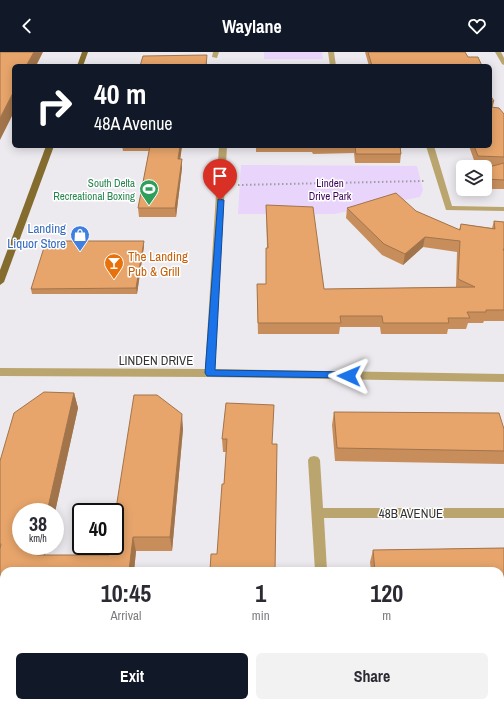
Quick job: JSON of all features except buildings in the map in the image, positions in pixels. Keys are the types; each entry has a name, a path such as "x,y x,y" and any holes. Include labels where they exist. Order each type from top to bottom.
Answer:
{"main road":[{"path":"81,64 85,52"},
{"path":"1,277 49,148"}],"street":[{"path":"331,52 333,64"},
{"path":"498,52 504,63"},
{"path":"210,373 223,148"},
{"path":"431,148 449,208 504,209"},
{"name":"LINDEN DRIVE","path":"0,372 210,373 504,378"},
{"path":"314,460 321,567"},
{"name":"48B AVENUE","path":"317,513 504,513"}],"path":[{"path":"238,185 441,180"}],"green space":[{"path":"264,52 322,52 323,59 264,59"},
{"name":"Linden Drive Park","path":"241,165 417,166 423,190 420,197 334,214 238,214"}],"place":[{"name":"South Delta Recreational Boxing","path":"149,206"},
{"name":"Landing Liquor Store","path":"80,252"},
{"name":"The Landing Pub & Grill","path":"114,280"}],"route":[{"path":"220,200 210,373 349,376"}]}
